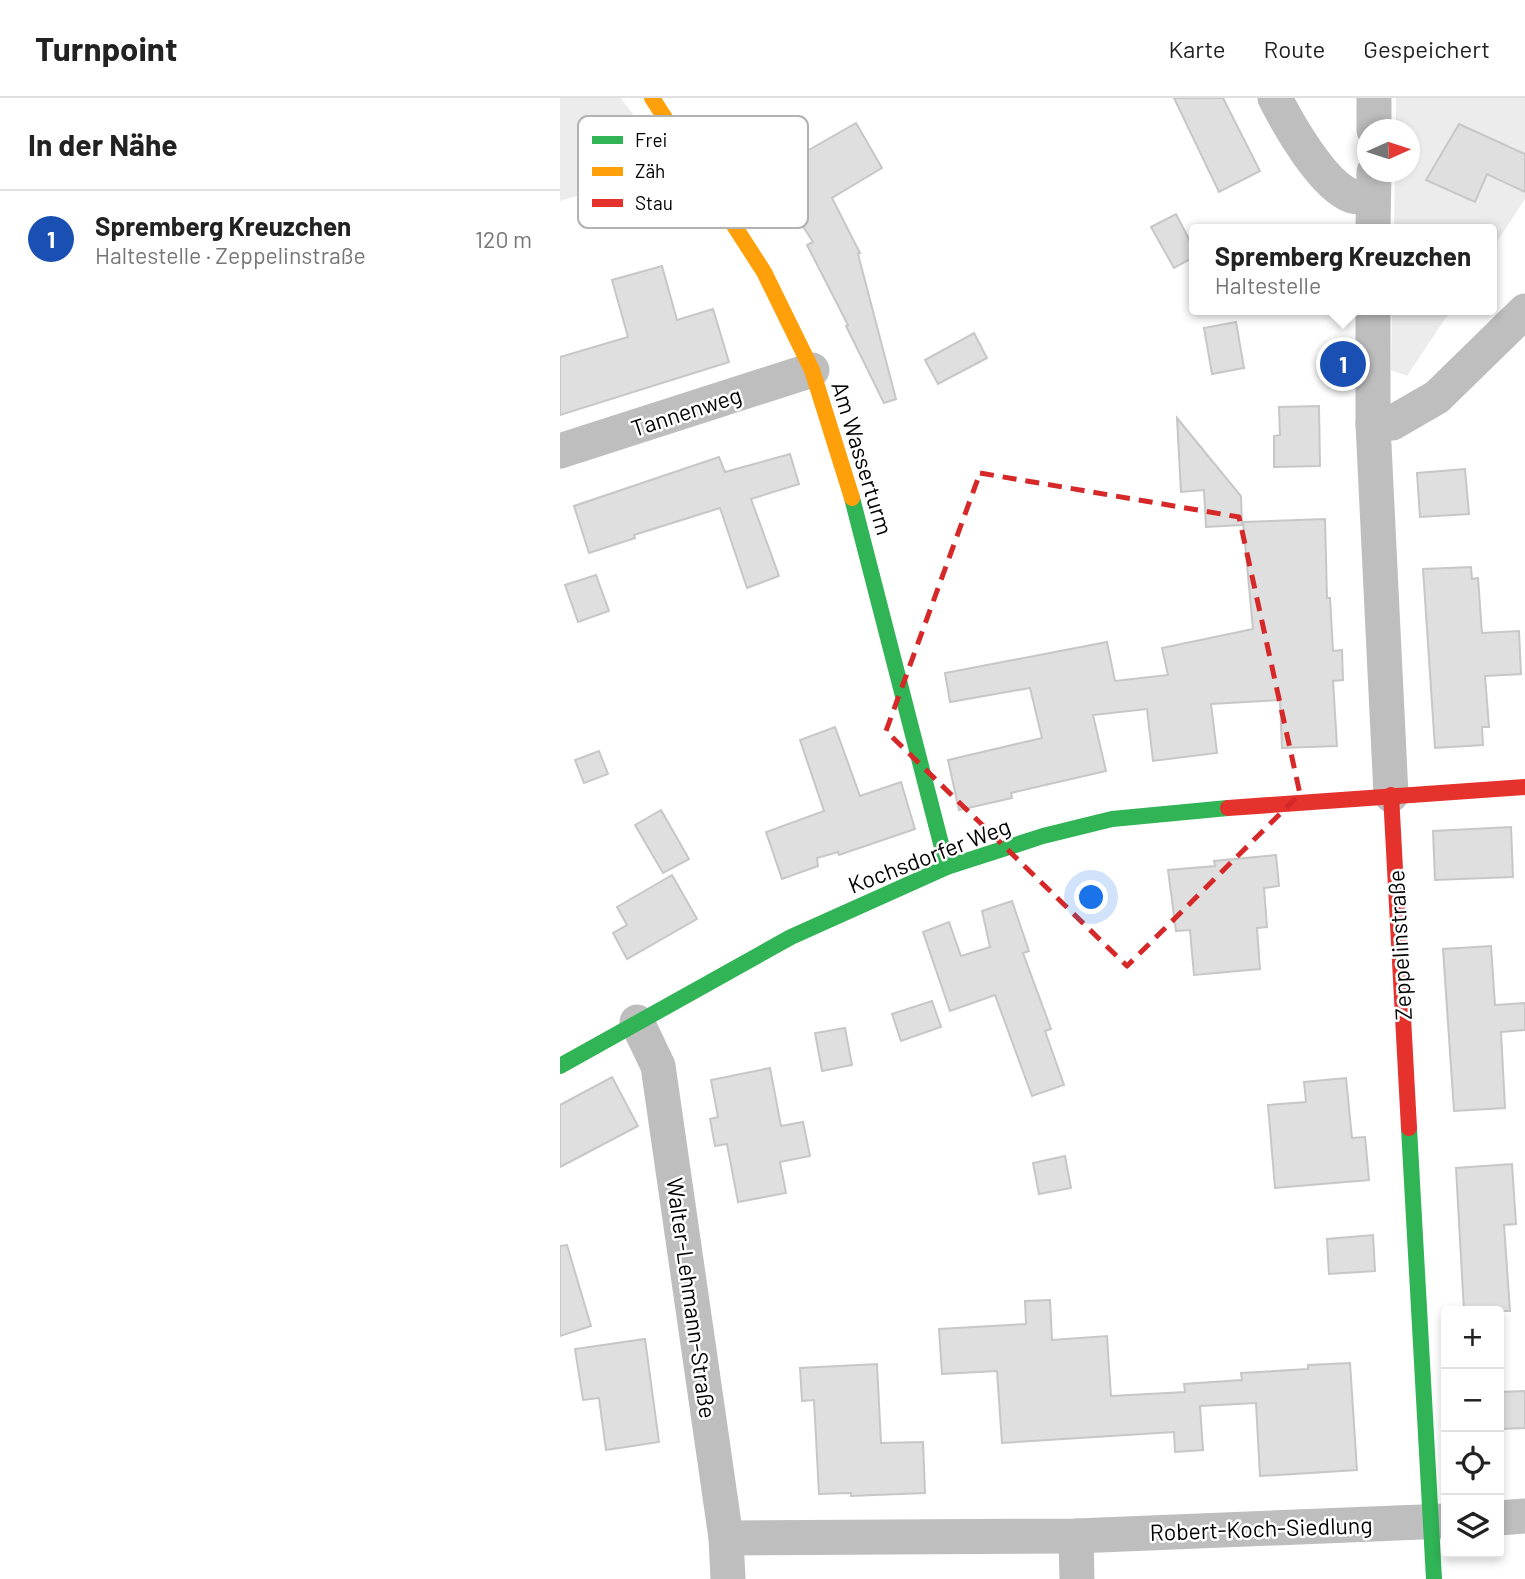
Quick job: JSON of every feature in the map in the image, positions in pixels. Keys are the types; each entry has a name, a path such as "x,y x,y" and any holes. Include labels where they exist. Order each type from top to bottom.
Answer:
{"street":[{"name":"Am Wasserturm","path":"652,98 664,116"},
{"path":"1275,98 1304,148 1323,173 1351,196 1374,199"},
{"path":"1374,98 1374,119"},
{"name":"Am Wasserturm","path":"736,228 764,272 812,370 861,525 947,867"},
{"path":"1373,424 1392,423 1437,397 1525,311"},
{"name":"Zeppelinstraße","path":"1373,315 1373,424 1391,795 1438,1521 1434,1579"},
{"name":"Tannenweg","path":"560,451 812,370"},
{"name":"Kochsdorfer Weg","path":"560,1066 791,937 947,867 1043,836 1112,820 1180,811 1525,787"},
{"name":"Walter-Lehmann-Straße","path":"637,1022 659,1066 726,1538 728,1579"},
{"path":"1504,1518 1525,1516"},
{"name":"Robert-Koch-Siedlung","path":"726,1538 1076,1536 1438,1521"},
{"path":"1076,1536 1077,1579"}],"highlighted area":[{"path":"980,473 1239,517 1300,794 1127,966 886,731"}],"shaded area":[{"path":"560,98 621,98 634,116 578,116 578,195 560,201"},
{"path":"1396,98 1525,98 1525,199 1497,241 1497,224 1394,224 1395,182 1420,182 1420,119 1396,119"},
{"path":"1392,315 1448,315 1407,376 1391,370"}],"building":[{"path":"1174,98 1223,98 1260,171 1219,192"},
{"path":"856,123 882,168 832,198 860,253 858,254 896,399 884,403 807,245 813,242 804,228 808,228 808,150"},
{"path":"1459,124 1525,154 1525,192 1487,174 1475,202 1426,180"},
{"path":"1176,214 1189,239 1189,260 1174,268 1151,227"},
{"path":"662,266 677,320 713,309 729,362 560,415 560,357 628,337 612,280"},
{"path":"1236,322 1244,368 1212,374 1204,328"},
{"path":"974,333 987,358 938,384 925,360"},
{"path":"1319,406 1320,466 1274,467 1274,436 1280,435 1279,407"},
{"path":"1177,418 1241,496 1242,525 1206,527 1204,490 1181,492"},
{"path":"790,454 799,484 751,499 779,576 747,588 720,508 634,535 635,538 589,553 574,506 719,457 725,472"},
{"path":"1465,469 1469,514 1420,517 1417,473"},
{"path":"1325,519 1327,598 1330,598 1333,651 1342,650 1343,680 1333,681 1337,746 1282,748 1280,700 1211,704 1217,753 1153,761 1147,709 1093,715 1106,771 1011,793 1012,798 959,810 948,760 1042,738 1030,688 950,702 945,673 1107,642 1115,681 1168,675 1162,648 1253,629 1243,522"},
{"path":"1471,567 1472,579 1478,578 1482,633 1519,631 1521,674 1485,676 1489,727 1482,727 1483,745 1435,748 1423,569"},
{"path":"596,575 609,611 578,622 565,585"},
{"path":"835,727 860,796 901,782 915,829 839,855 838,852 817,858 818,866 782,879 766,832 824,811 800,740"},
{"path":"599,751 608,774 584,783 575,760"},
{"path":"661,810 689,859 663,873 635,825"},
{"path":"1511,827 1513,877 1435,880 1433,831"},
{"path":"1276,855 1279,886 1264,888 1267,927 1257,928 1260,969 1194,975 1190,930 1176,931 1168,870 1215,866 1214,861"},
{"path":"672,875 697,919 627,959 613,933 627,925 617,907"},
{"path":"1012,901 1029,951 1023,953 1051,1029 1045,1031 1064,1085 1032,1096 995,995 950,1011 923,932 949,922 961,956 990,947 982,911"},
{"path":"1491,946 1495,1005 1525,1003 1525,1030 1501,1032 1505,1108 1454,1111 1443,949"},
{"path":"932,1001 941,1027 901,1041 892,1014"},
{"path":"845,1028 852,1065 822,1071 815,1033"},
{"path":"770,1068 781,1126 803,1122 810,1156 780,1162 786,1193 738,1202 727,1144 715,1146 710,1119 718,1117 711,1080"},
{"path":"612,1077 638,1126 560,1167 560,1105"},
{"path":"1346,1078 1352,1138 1365,1137 1369,1180 1275,1188 1268,1105 1306,1102 1304,1082"},
{"path":"1065,1156 1071,1188 1039,1194 1033,1163"},
{"path":"1512,1164 1516,1224 1504,1225 1510,1311 1504,1311 1504,1306 1464,1306 1456,1168"},
{"path":"1373,1235 1375,1271 1329,1274 1327,1239"},
{"path":"567,1245 591,1326 560,1336 560,1246"},
{"path":"1050,1300 1052,1340 1107,1336 1111,1396 1185,1392 1184,1384 1242,1380 1241,1373 1308,1369 1308,1365 1350,1363 1357,1470 1260,1476 1256,1403 1200,1406 1203,1450 1175,1452 1174,1432 1002,1443 997,1371 942,1374 939,1329 1026,1324 1025,1301"},
{"path":"645,1339 659,1442 606,1450 599,1398 583,1400 575,1349"},
{"path":"877,1364 881,1443 923,1442 925,1493 851,1496 851,1493 819,1494 814,1400 802,1401 800,1368"},
{"path":"1525,1391 1525,1428 1504,1429 1504,1392"}],"traffic: fast":[{"path":"852,498 947,867"},
{"path":"560,1066 791,937 947,867 1043,836 1112,819 1228,808"},
{"path":"1409,1128 1434,1579"}],"traffic: slow":[{"path":"652,98 664,116"},
{"path":"736,228 764,272 812,370 852,498"}],"traffic: jam":[{"path":"1228,808 1525,787"},
{"path":"1391,795 1409,1128"}],"place":[{"name":"Spremberg Kreuzchen","path":"1343,364"}]}
